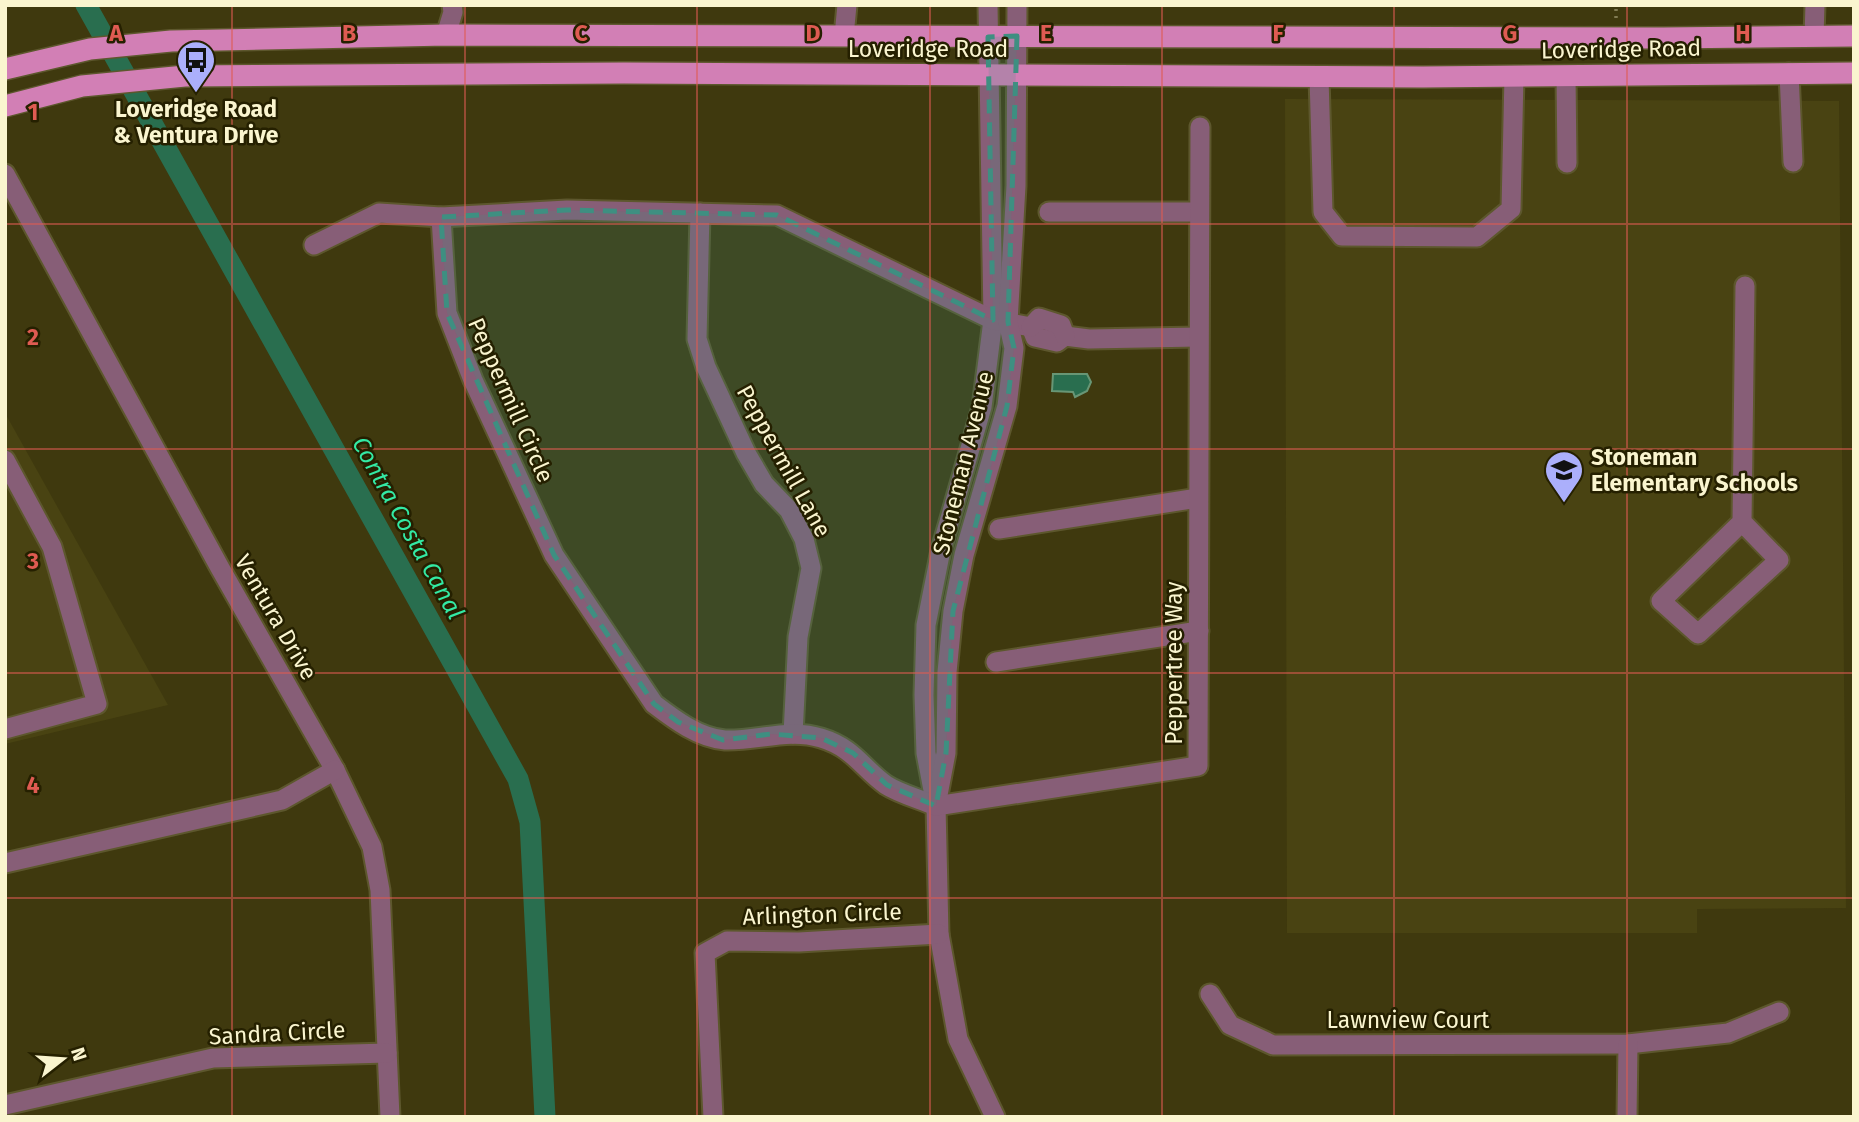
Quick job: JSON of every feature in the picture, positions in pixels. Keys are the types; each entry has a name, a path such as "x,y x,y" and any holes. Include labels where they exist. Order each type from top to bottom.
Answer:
{"main road":[{"name":"Loveridge Road","path":"5,69 90,50 171,41 446,35 1854,36"},
{"name":"Loveridge Road","path":"5,106 82,86 185,76 611,73 1319,77 1854,73"}],"street":[{"path":"446,35 453,12 452,5"},
{"path":"844,36 847,5"},
{"name":"Stoneman Avenue","path":"988,5 988,76 1001,321 1014,348 1007,407 964,555 953,611 947,672 946,753 936,806 939,934 958,1039 995,1117"},
{"name":"Stoneman Avenue","path":"1001,321 1016,186 1017,5"},
{"path":"1814,36 1815,5"},
{"path":"1789,73 1793,162"},
{"path":"1319,77 1323,212 1342,236 1477,237 1511,209 1514,76"},
{"path":"1566,76 1567,163"},
{"name":"Peppertree Way","path":"936,806 1198,766 1200,127"},
{"name":"Ventura Drive","path":"5,174 220,568 335,770 372,847 380,890 390,1117"},
{"path":"314,246 379,213 441,217 567,210 777,215 1001,321 1031,327 1035,337 1056,342 1065,336 1089,339 1198,337"},
{"path":"1049,212 1199,212"},
{"name":"Peppermill Lane","path":"700,214 697,339 706,367 746,453 764,484 789,510 804,539 811,568 798,637 793,734"},
{"name":"Peppermill Circle","path":"441,217 447,313 473,380 554,555 654,704 697,732 723,740 793,734 821,738 853,753 887,785 936,806"},
{"path":"1742,522 1661,601 1698,634 1779,560 1742,522 1745,286"},
{"path":"5,460 52,547 97,705 5,729"},
{"path":"999,529 1198,498"},
{"path":"996,662 1199,631"},
{"path":"5,863 282,800 335,770"},
{"name":"Arlington Circle","path":"713,1117 705,953 727,941 799,942 939,934"},
{"name":"Lawnview Court","path":"1210,994 1230,1025 1273,1045 1628,1044 1728,1033 1779,1012"},
{"path":"1627,1117 1628,1044"},
{"name":"Sandra Circle","path":"5,1105 213,1058 387,1052"}],"path":[{"path":"1854,426 1854,474"}],"highlighted area":[{"path":"1017,36 1008,322 1014,348 1007,406 953,611 946,753 936,806 887,785 853,753 821,738 771,734 723,740 678,722 654,704 554,555 447,313 441,217 567,210 777,215 993,320 988,37"}],"shaded area":[{"path":"1254,5 1821,5 1821,7"},
{"name":"Stoneman Elementary Schools","path":"1285,99 1839,101 1846,908 1697,909 1697,933 1287,933"},
{"path":"1053,374 1087,374 1091,382 1087,391 1075,397 1073,392 1052,391"},
{"path":"5,413 168,705 5,744"}],"waterway":[{"name":"Contra Costa Canal","path":"86,5 518,779 530,822 545,1117"}],"place":[{"name":"Loveridge Road & Ventura Drive","path":"196,94"},
{"name":"Stoneman Elementary Schools","path":"1564,504"}]}
